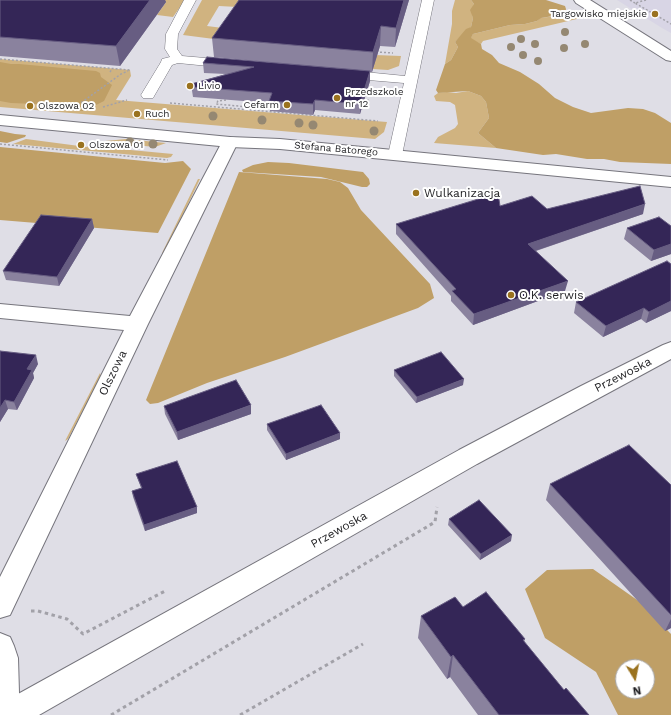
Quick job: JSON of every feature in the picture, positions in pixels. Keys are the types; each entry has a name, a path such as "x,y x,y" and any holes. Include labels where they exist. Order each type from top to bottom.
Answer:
{"street":[{"path":"581,0 671,57"},
{"path":"599,30 620,24"},
{"name":"Stefana Batorego","path":"0,120 230,142 280,144 671,182"},
{"name":"Olszowa","path":"0,606 137,324 230,142"},
{"path":"0,311 137,324"},
{"name":"Przewoska","path":"10,715 468,457 671,350"},
{"path":"0,646 3,658 4,693 10,715"}],"lane":[{"path":"178,59 171,49 172,34 190,0"},
{"path":"395,155 428,0"},
{"path":"148,95 167,62 178,59 240,65"},
{"path":"333,73 410,80"}],"path":[{"path":"630,0 671,24"},
{"path":"635,3 646,0"},
{"path":"372,52 399,54"},
{"path":"23,61 26,58"},
{"path":"0,59 130,70 121,74 73,108"},
{"path":"102,68 105,65"},
{"path":"362,109 366,99 368,100 365,109"},
{"path":"226,100 226,102 218,101 216,104 248,107 247,110"},
{"path":"169,103 382,121"},
{"path":"111,715 435,522 437,504"},
{"path":"240,715 363,644"}],"shaded area":[{"path":"134,0 185,0 173,17 157,15 166,2"},
{"path":"202,0 263,0 256,8 219,6 207,26 223,28 214,39 183,35"},
{"path":"455,0 471,0 474,4 472,13 473,18 471,27 455,42 458,47 451,60 445,64 452,24 452,11"},
{"path":"471,0 546,0 565,6 565,14 541,18 537,21 525,24 510,25 473,34 471,38 481,44 482,49 492,55 499,63 520,72 539,84 555,98 573,107 591,113 628,108 643,109 655,113 671,123 671,164 620,162 556,154 543,155 496,148 478,133 489,118 486,102 481,96 468,91 438,93 436,90 445,64 451,60 458,47 455,42 466,29 471,27 473,18 470,10 474,4"},
{"name":"Targowisko miejskie","path":"617,0 671,0 671,33 662,28"},
{"path":"565,13 576,18 581,18 483,41 481,44 470,39 473,34 510,25 525,24 537,21 540,18"},
{"path":"375,55 401,56 399,66 388,70 372,69"},
{"path":"0,59 130,70 131,76 116,100 387,122 384,132 375,139 0,107"},
{"path":"0,62 96,71 100,73 101,77 112,85 104,101 84,111 68,111 37,104 0,101"},
{"path":"468,91 481,96 486,102 489,118 478,133 496,148 434,143 438,137 455,128 458,124 455,105 450,102 436,101 434,96 438,93"},
{"path":"0,131 26,135 25,137 7,143 0,142"},
{"path":"26,139 87,147 173,154 171,157 167,158 13,144"},
{"path":"126,139 166,143 155,147 104,142"},
{"path":"0,147 165,163 183,161 191,169 158,233 0,220"},
{"path":"268,162 289,163 363,172 369,179 370,184 367,187 362,187 321,177 243,172 242,170 253,165"},
{"path":"239,172 327,179 340,182 348,188 361,210 430,284 434,298 418,308 285,357 207,383 158,403 150,404 146,400"},
{"path":"198,179 200,179 165,252 162,253"},
{"path":"100,373 101,376 68,439 65,441"},
{"path":"593,569 640,602 671,634 671,715 618,715 596,672 545,638 525,589 547,570"}],"building":[{"path":"0,0 150,0 116,46 0,37"},
{"path":"239,0 404,0 396,28 381,26 373,52 212,38"},
{"path":"207,57 370,71 360,104 315,100 313,104 269,101 272,93 192,87 191,84 254,67 203,63"},
{"path":"640,186 645,204 528,244 568,281 474,314 452,291 456,289 396,224 498,193 500,206 532,196 547,209"},
{"path":"41,215 92,219 57,277 3,271"},
{"path":"659,217 671,226 671,244 654,250 627,228"},
{"path":"667,261 671,264 671,301 649,312 644,308 606,326 576,302"},
{"path":"0,351 36,355 27,369 32,370 14,402 5,400 0,408"},
{"path":"441,352 464,379 417,397 394,370"},
{"path":"236,380 251,405 177,432 164,406"},
{"path":"321,405 340,433 286,454 267,424"},
{"path":"629,445 671,485 671,615 550,484"},
{"path":"177,461 197,507 144,525 132,491 142,488 136,474"},
{"path":"479,500 512,535 481,554 449,519"},
{"path":"486,592 525,639 523,640 564,690 566,688 589,715 499,715 453,655 451,657 421,616 455,597 463,607"}],"place":[{"name":"Targowisko miejskie","path":"655,14"},
{"name":"Livio","path":"190,86"},
{"name":"Przedszkole nr 12","path":"337,98"},
{"name":"Cefarm","path":"287,105"},
{"name":"Olszowa 02","path":"30,106"},
{"name":"Ruch","path":"137,114"},
{"name":"Olszowa 01","path":"81,145"},
{"name":"Wulkanizacja","path":"416,193"},
{"name":"O.K. serwis","path":"511,295"}]}
